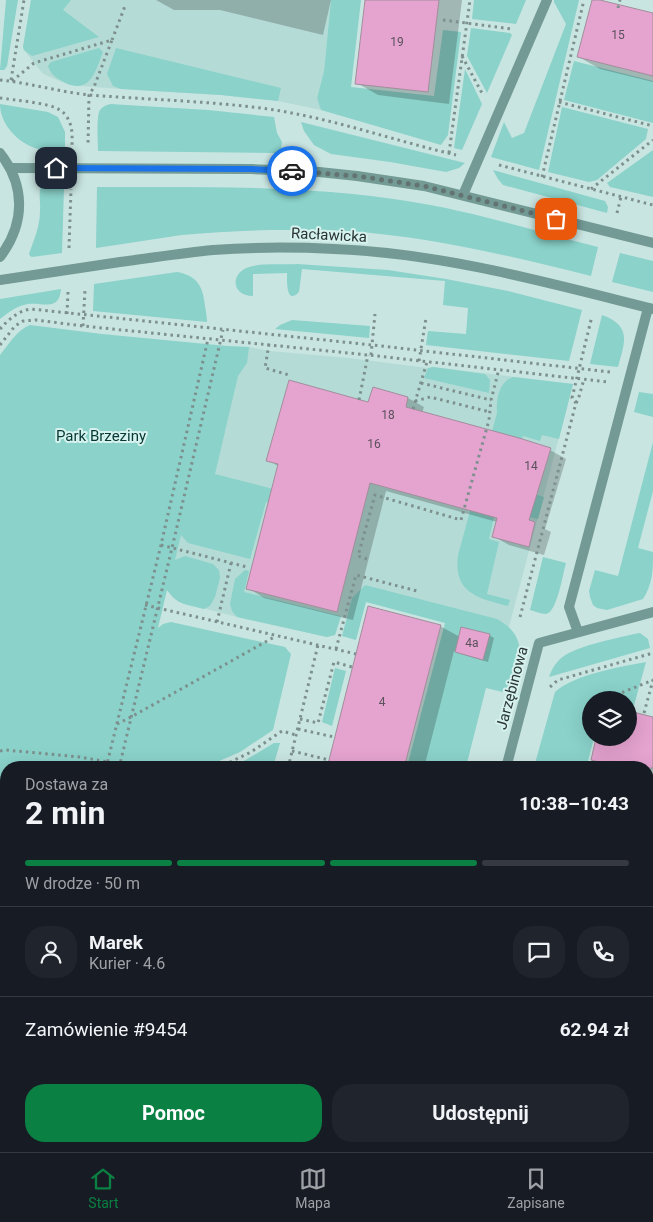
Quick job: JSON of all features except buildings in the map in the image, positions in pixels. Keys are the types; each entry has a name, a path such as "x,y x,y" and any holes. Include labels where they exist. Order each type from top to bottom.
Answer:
{"street":[{"path":"463,195 547,0"},
{"path":"0,153 10,168 16,182 20,203 17,225 9,246 0,257"},
{"path":"10,168 251,169 319,172 388,180 463,195 653,243"},
{"name":"Racławicka","path":"0,280 213,250 336,249 454,263 523,277 651,309"},
{"path":"578,632 570,607 629,379 651,309"},
{"name":"Jarzębinowa","path":"508,761 539,643 653,612"}],"path":[{"path":"11,81 24,0"},
{"path":"448,153 470,0"},
{"path":"542,177 584,0"},
{"path":"618,8 620,0"},
{"path":"87,152 89,95 94,87 125,6"},
{"path":"443,20 519,30"},
{"path":"11,81 34,63 112,40"},
{"path":"462,55 483,96"},
{"path":"0,80 69,93 214,103 276,110 320,119 653,205"},
{"path":"0,98 35,103 58,109 69,120 72,152"},
{"path":"559,102 653,126"},
{"path":"591,189 653,140"},
{"path":"69,252 71,187"},
{"path":"617,215 621,197"},
{"path":"83,326 85,285"},
{"path":"67,314 68,287"},
{"path":"0,329 16,314 24,310 39,310 579,368 629,379"},
{"path":"576,403 572,398 593,313"},
{"path":"359,400 372,345 375,314"},
{"path":"419,361 426,318"},
{"path":"0,345 16,326 23,321 36,320 584,379 629,379"},
{"path":"120,761 224,330"},
{"path":"108,761 161,545 208,339"},
{"path":"269,344 265,368 289,375"},
{"path":"413,409 427,362"},
{"path":"367,559 358,556 375,496 461,520 480,456 499,369"},
{"path":"520,618 576,403 584,379"},
{"path":"421,383 491,400"},
{"path":"415,401 430,397 490,412"},
{"path":"161,545 247,567"},
{"path":"217,622 231,563"},
{"path":"336,649 356,575 417,591"},
{"path":"145,605 356,654"},
{"path":"117,724 131,718 276,636"},
{"path":"290,761 318,645"},
{"path":"551,686 558,680 653,654"},
{"path":"300,719 318,723 334,662 352,667"},
{"path":"625,691 653,679"},
{"path":"644,713 653,679"},
{"path":"298,729 334,737"},
{"path":"232,761 251,752 282,731 296,735"},
{"path":"0,751 80,757 102,761"},
{"path":"292,751 329,760"}],"shaded area":[{"path":"31,0 331,0 324,71 317,97 321,110 278,101 221,95 69,85 43,74 24,50"},
{"path":"249,347 270,351 433,367 573,384 509,627 503,622 352,598 346,619 341,617 335,635 327,637 237,617 179,602 173,598 167,590 222,356"}],"green space":[{"path":"6,0 18,0 7,66 4,70 0,70"},
{"path":"31,0 71,0 63,10 99,37 32,56 23,47"},
{"path":"331,0 361,0 351,87 434,96 443,30 461,32 448,135 441,145 321,110 317,98 324,71"},
{"path":"474,0 526,0 516,24 472,19"},
{"path":"554,0 579,0 539,170 491,157 504,122 512,138 524,133 566,24"},
{"path":"471,28 510,33 512,35 487,93 467,56"},
{"path":"99,48 103,52 91,79 80,86 59,79 48,66 51,62"},
{"path":"116,48 281,88 278,101 221,95 121,89 113,86 107,74"},
{"path":"574,61 653,81 653,123 564,100"},
{"path":"465,69 482,104 462,150 454,148"},
{"path":"0,104 48,112 58,117 65,132 65,152 34,148 19,139 13,134 4,120"},
{"path":"110,104 208,110 274,117 277,133 282,142 281,149 277,153 98,151 99,113 102,108"},
{"path":"562,107 648,129 646,139 597,180 589,182 548,172"},
{"path":"301,122 465,163 459,168 446,172 331,154 314,145 304,131"},
{"path":"653,150 653,197 610,187 607,183"},
{"path":"493,170 605,201 608,207 607,213 503,185"},
{"path":"41,187 64,188 62,253 32,257 29,254 39,222"},
{"path":"97,187 252,188 369,196 455,210 598,247 591,276 441,243 339,230 269,230 204,233 96,248"},
{"path":"620,253 653,261 653,292 612,282"},
{"path":"297,264 388,270 446,279 508,291 582,310 569,361 426,345 428,331 466,334 468,308 443,305 445,281 302,269 299,292 292,296 288,290 287,273 253,274 253,296 240,292 237,288 236,279 243,270 249,267"},
{"path":"177,272 190,276 201,288 207,322 93,311 94,284"},
{"path":"61,289 60,296 54,303 20,306 0,319 0,299"},
{"path":"602,315 618,324 624,336 623,350 618,367 590,364"},
{"path":"292,320 370,326 369,338 275,329"},
{"name":"Park Brzeziny","path":"30,325 102,334 249,347 247,363 238,376 215,474 331,504 327,517 266,502 250,559 188,543 181,535 175,560 185,556 213,564 219,570 220,578 215,597 210,606 204,609 179,602 167,590 158,628 163,624 171,622 285,647 291,654 273,730 240,752 219,761 0,761 0,355 25,327"},
{"path":"433,367 485,374 490,380 489,393 424,378 428,368"},
{"path":"513,377 573,384 559,439 542,435 540,441 523,436 509,486 544,497 538,519 496,509 489,539 499,542 487,594 510,600 508,606 487,600 470,592 459,578 457,568 458,555 497,413 499,392 504,383"},
{"path":"639,392 653,394 653,417 634,412"},
{"path":"653,442 653,491 638,548 653,552 651,582 643,599 607,610 597,608 593,605 589,591 595,570 618,576"},
{"path":"543,557 566,563 556,600 550,612 546,614 530,610"},
{"path":"245,570 249,571 244,592 341,616 335,635 327,637 237,617 232,611 230,604 235,579"},
{"path":"365,585 497,619 508,626 515,634 520,652 511,694 486,688 468,761 409,761 445,623 366,602 356,640 342,636 352,598"},
{"path":"640,633 648,639 650,648 549,677 553,668 565,655 594,644"},
{"path":"646,662 637,695 637,691 582,691 582,746 592,746 588,761 536,761 555,692 574,680"},
{"path":"335,668 346,671 332,726 322,722"},
{"path":"274,743 280,743 275,761 244,761"}],"way so far":[{"path":"292,171 357,176 424,186 556,219"}],"route":[{"path":"56,168 292,171"}]}
